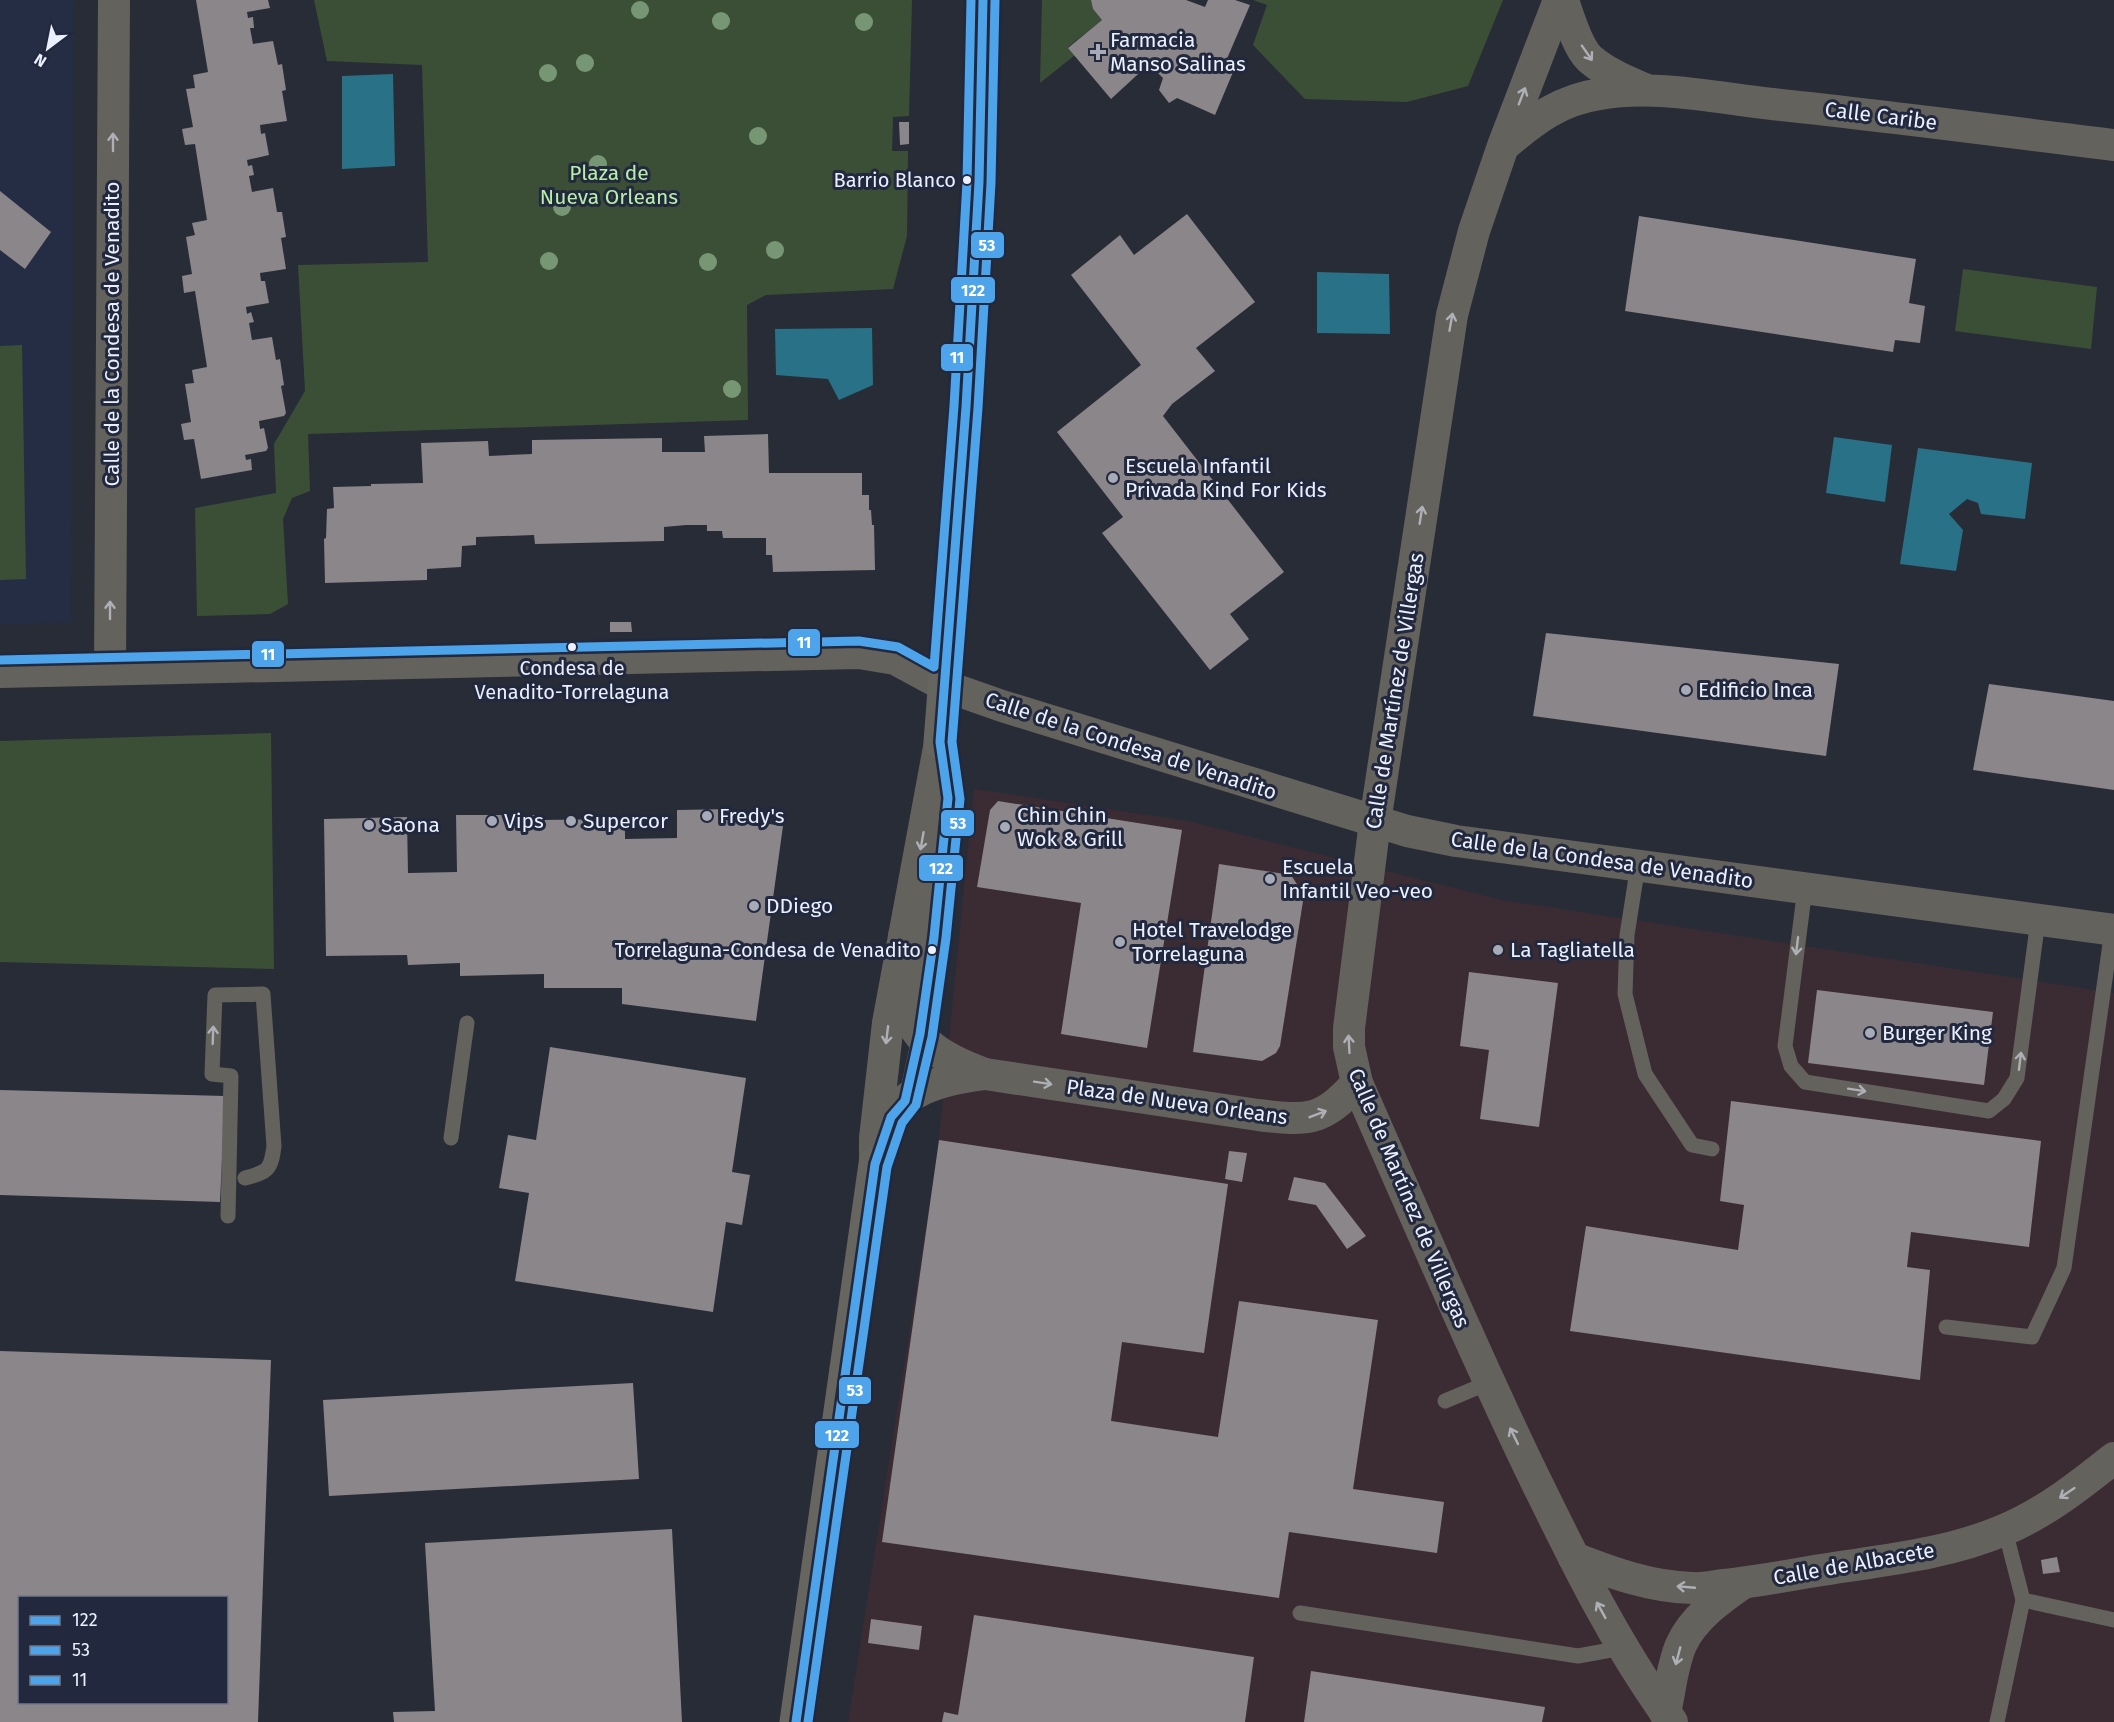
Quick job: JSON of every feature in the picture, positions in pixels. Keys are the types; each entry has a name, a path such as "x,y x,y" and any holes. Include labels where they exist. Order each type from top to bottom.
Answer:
{"street":[{"name":"Calle de la Condesa de Venadito","path":"110,669 114,0"},
{"path":"796,1722 875,1164 875,1138 888,1023 940,742 966,407 978,194 983,0"},
{"name":"Calle Caribe","path":"1561,0 1571,26 1589,58 1618,77 1648,90"},
{"name":"Calle de Martínez de Villergas","path":"1561,0 1503,146 1474,231 1452,315 1375,822 1349,1028 1349,1047 1357,1083 1488,1383 1574,1558 1622,1648 1669,1718"},
{"name":"Calle Caribe","path":"1503,146 1536,118 1570,102 1600,93 1648,90 2114,145"},
{"name":"Calle de la Condesa de Venadito","path":"0,672 859,653 895,659 945,686 1407,831 1456,841 2113,930"},
{"path":"920,1034 934,938 948,798 940,742"},
{"name":"Plaza de Nueva Orleans","path":"904,936 909,944 910,955 905,1005 908,1016 928,1044 952,1061 985,1074 1258,1115 1303,1119 1320,1115 1332,1108 1357,1083"},
{"name":"Plaza de Nueva Orleans","path":"875,1164 887,1125 897,1108 905,1101 949,1080 985,1074"},
{"name":"Calle de Albacete","path":"1574,1558 1628,1578 1694,1588 1744,1583 1909,1556 1968,1543 2005,1530 2040,1512 2114,1458"},
{"path":"1669,1718 1682,1645 1697,1622 1718,1601 1744,1583"}],"lane":[{"path":"1638,866 1627,935 1624,994 1645,1074 1692,1145 1712,1149"},
{"path":"1804,888 1785,1046 1791,1066 1805,1082 1989,1111 2004,1099 2018,1078 2038,920"},
{"path":"1947,1327 2032,1337 2064,1268 2113,930"},
{"path":"228,1216 231,1076 212,1074 215,995 263,994 274,1146 272,1161 264,1173 245,1178"},
{"path":"451,1138 467,1023"},
{"path":"905,1101 920,1034"},
{"path":"1444,1401 1488,1383"},
{"path":"1997,1722 2023,1600 2005,1530"},
{"path":"2023,1600 2114,1620"},
{"path":"1300,1613 1578,1656 1622,1648"}],"shaded area":[{"path":"0,0 74,0 71,623 0,624"},
{"path":"393,74 395,166 342,169 342,76"},
{"path":"1317,272 1389,274 1390,334 1317,333"},
{"path":"872,328 873,385 839,400 828,379 776,375 775,329"},
{"path":"1834,437 1892,445 1885,502 1826,493"},
{"path":"1918,448 2032,463 2025,519 1981,514 1978,503 1967,499 1949,514 1963,530 1956,571 1900,564"},
{"path":"974,789 1188,821 1502,900 2114,993 2114,1722 848,1722 937,1157"}],"green space":[{"name":"Plaza de Nueva Orleans","path":"314,0 912,0 909,116 893,117 892,151 908,151 907,236 893,289 766,295 747,305 748,420 308,434 310,491 292,498 283,519 288,604 270,614 197,616 195,508 276,493 274,444 305,391 298,265 428,262 422,65 327,61"},
{"path":"1042,0 1091,0 1093,9 1102,20 1068,47 1075,55 1040,83"},
{"path":"1253,0 1503,0 1468,86 1407,102 1305,99 1253,45 1267,5"},
{"path":"1963,269 2097,287 2091,349 1955,331"},
{"path":"22,345 26,579 0,580 0,346"},
{"path":"271,733 274,969 0,962 0,741"}],"building":[{"path":"196,0 268,0 270,8 247,12 248,18 253,17 254,28 250,28 253,44 273,41 278,65 282,64 286,90 282,91 287,121 260,125 261,134 265,133 269,155 247,160 248,166 252,165 254,175 249,176 252,192 273,188 277,212 282,212 286,237 281,238 286,269 260,273 261,281 265,281 269,303 246,307 247,314 251,312 254,322 249,323 252,340 272,337 276,360 280,359 284,385 281,386 286,413 284,416 259,421 260,429 264,428 268,448 266,451 245,455 246,460 251,459 252,470 201,479 194,439 184,440 181,424 191,422 185,384 194,383 192,370 207,367 195,291 184,293 182,276 192,274 186,237 195,235 192,223 207,220 195,144 185,145 182,129 193,127 186,89 195,88 193,75 208,72"},
{"path":"1091,0 1186,0 1205,7 1208,0 1235,0 1250,5 1226,61 1236,65 1215,115 1177,98 1169,103 1159,90 1163,78 1149,64 1111,99 1068,48 1102,20 1093,9"},
{"path":"899,122 909,122 909,144 900,145"},
{"path":"0,191 51,232 25,269 0,250"},
{"path":"1187,214 1255,302 1196,348 1215,371 1172,404 1163,416 1284,572 1230,614 1249,639 1210,670 1102,533 1123,517 1057,432 1141,365 1071,275 1120,235 1134,255"},
{"path":"1639,216 1916,259 1909,303 1925,306 1920,343 1895,340 1893,352 1625,311"},
{"path":"768,434 769,473 862,473 862,495 869,495 869,510 871,510 872,525 874,525 875,570 773,572 772,555 766,555 766,538 723,538 722,531 707,531 707,525 686,525 664,527 664,541 535,544 534,535 476,537 476,545 462,546 461,567 427,569 427,580 325,583 324,539 326,538 327,509 334,508 333,487 423,483 421,443 488,441 489,456 532,454 532,440 662,438 662,452 705,452 704,436"},
{"path":"610,622 631,622 632,632 610,632"},
{"name":"Edificio Inca","path":"1546,633 1839,664 1826,756 1533,716"},
{"path":"1989,684 2114,701 2114,790 1973,770"},
{"name":"Hotel Travelodge Torrelaguna","path":"998,801 1182,830 1147,1048 1061,1034 1081,903 977,887 990,810"},
{"path":"732,809 732,819 783,826 756,1021 622,1004 622,988 544,988 544,974 460,976 460,963 408,965 407,955 326,956 324,819 407,817 408,873 457,872 456,815 541,815 541,820 625,819 625,839 677,838 677,810"},
{"path":"1219,864 1291,875 1304,895 1280,1046 1276,1053 1262,1061 1193,1052"},
{"path":"1469,972 1558,983 1539,1127 1480,1119 1489,1050 1460,1046"},
{"path":"1817,990 1993,1012 1984,1085 1808,1063"},
{"path":"550,1047 746,1078 732,1172 750,1175 742,1225 726,1222 713,1312 515,1281 529,1193 499,1188 508,1135 536,1140"},
{"path":"0,1090 225,1096 220,1202 0,1195"},
{"path":"1731,1101 2041,1141 2029,1247 1911,1232 1907,1267 1930,1270 1920,1380 1570,1331 1586,1226 1738,1250 1744,1205 1720,1201"},
{"path":"939,1140 1228,1184 1204,1353 1122,1342 1111,1421 1218,1437 1239,1301 1378,1320 1353,1489 1444,1502 1437,1553 1289,1532 1279,1598 882,1542"},
{"path":"1229,1151 1247,1153 1242,1182 1225,1179"},
{"path":"1294,1177 1325,1183 1366,1236 1347,1249 1316,1205 1288,1200"},
{"path":"0,1351 271,1360 258,1722 0,1722"},
{"path":"633,1383 639,1479 329,1496 323,1400"},
{"path":"672,1529 682,1722 394,1722 393,1712 435,1711 425,1543"},
{"path":"2057,1557 2060,1572 2043,1574 2041,1560"},
{"path":"974,1615 1254,1657 1245,1722 942,1722 944,1712 958,1715"},
{"path":"871,1619 922,1626 919,1650 868,1643"},
{"path":"1311,1671 1545,1707 1542,1722 1304,1722"}],"transit line":[{"name":"11","path":"0,660 859,641 898,647 934,667 954,406 967,182 971,0"},
{"name":"122","path":"796,1722 875,1164 891,1117 905,1101 920,1034 934,937 948,798 940,742 966,407 979,182 983,0"},
{"name":"53","path":"808,1722 887,1167 902,1123 916,1105 932,1037 946,938 960,799 952,742 978,408 991,183 995,0"}],"place":[{"name":"Farmacia Manso Salinas","path":"1098,52"},
{"name":"Barrio Blanco","path":"967,180"},
{"name":"Escuela Infantil Privada Kind For Kids","path":"1113,478"},
{"name":"Condesa de Venadito-Torrelaguna","path":"572,647"},
{"name":"Edificio Inca","path":"1686,690"},
{"name":"Fredy's","path":"707,816"},
{"name":"Vips","path":"492,821"},
{"name":"Supercor","path":"571,821"},
{"name":"Saona","path":"369,825"},
{"name":"Chin Chin Wok & Grill","path":"1005,827"},
{"name":"Escuela Infantil Veo-veo","path":"1270,879"},
{"name":"DDiego","path":"754,906"},
{"name":"Hotel Travelodge Torrelaguna","path":"1120,942"},
{"name":"Torrelaguna-Condesa de Venadito","path":"932,950"},
{"name":"La Tagliatella","path":"1498,950"},
{"name":"Burger King","path":"1870,1033"}]}
